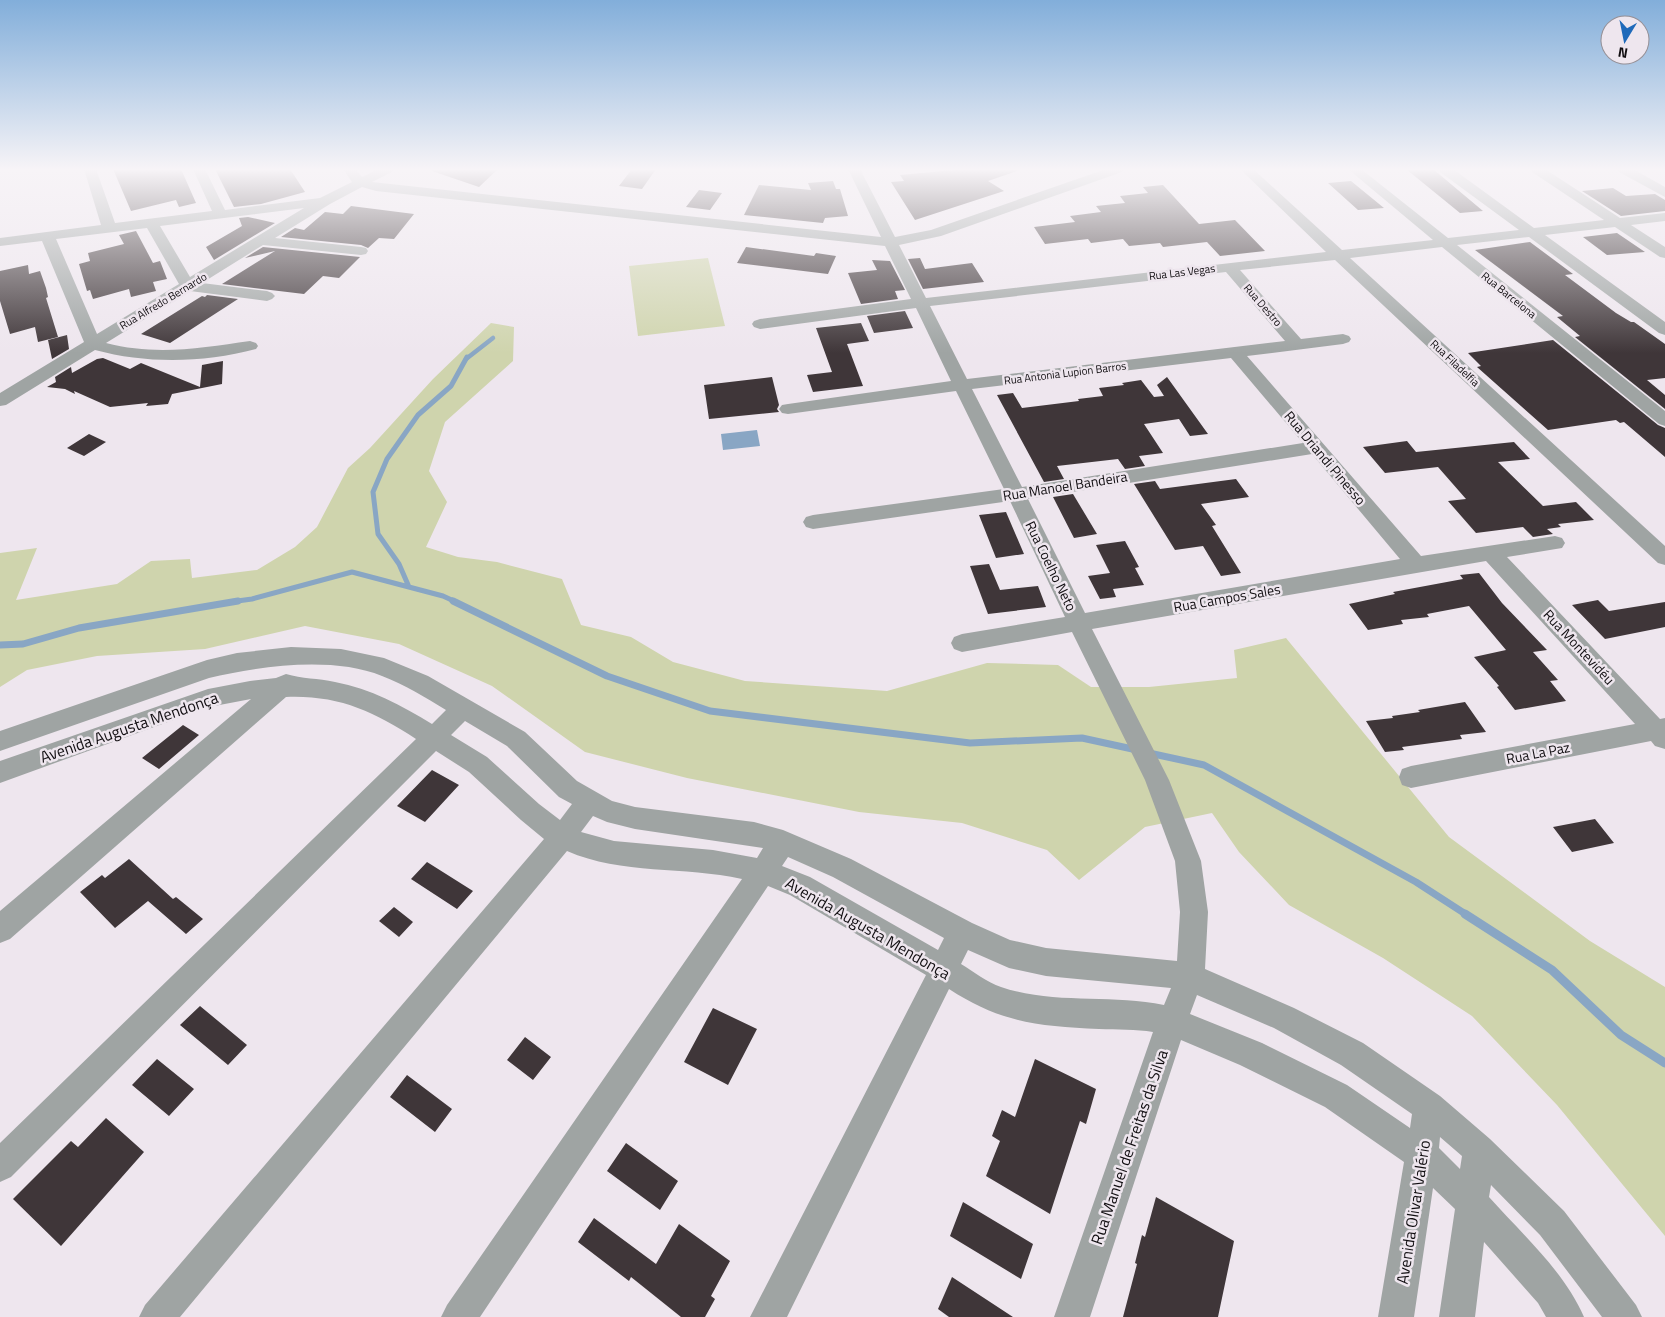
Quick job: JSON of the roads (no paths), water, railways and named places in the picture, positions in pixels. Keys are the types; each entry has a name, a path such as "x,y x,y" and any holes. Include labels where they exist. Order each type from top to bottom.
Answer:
{"street":[{"path":"0,242 87,230"},
{"path":"156,230 188,286 267,296"},
{"name":"Rua Alfredo Bernardo","path":"0,401 278,230"},
{"path":"782,230 890,242 917,238 943,230"},
{"name":"Rua Coelho Neto","path":"884,230 963,385 1157,780 1188,861 1194,912 1190,978"},
{"name":"Rua Filadelfia","path":"1312,230 1665,558"},
{"name":"Rua Barcelona","path":"1430,230 1665,420"},
{"name":"Rua Las Vegas","path":"760,324 920,303 1544,230"},
{"path":"1630,230 1665,254"},
{"path":"1530,232 1665,330"},
{"path":"47,235 93,344 122,352 177,356 250,346"},
{"path":"261,241 361,251"},
{"name":"Rua Destro","path":"1229,267 1296,343"},
{"name":"Rua Antonia Lupion Barros","path":"788,409 1296,343 1343,339"},
{"name":"Rua Driandi Pinesso","path":"1235,352 1416,564"},
{"name":"Rua Manoel Bandeira","path":"813,522 1016,494 1316,447"},
{"name":"Rua Campos Sales","path":"962,643 1416,564 1555,543"},
{"name":"Rua Montevidéu","path":"1492,554 1662,733"},
{"path":"0,929 283,686 311,656"},
{"path":"4,741 207,669 264,658 311,656 341,658 384,667 420,683 516,739 568,789 607,811 635,818 737,831 783,842 842,868 995,949 1027,960 1157,972 1190,978 1284,1018 1352,1054 1429,1106 1479,1150 1552,1223 1624,1317"},
{"name":"Avenida Augusta Mendonça","path":"0,772 208,698 283,686 322,689 358,697 391,711 483,768 535,819 563,836 595,849 624,855 713,862 762,872 800,886 944,969 977,991 1022,1008 1049,1012 1147,1016 1172,1021 1251,1054 1336,1096 1422,1154 1472,1203 1550,1291 1566,1317"},
{"path":"0,1166 463,708"},
{"name":"Rua La Paz","path":"1411,778 1662,733"},
{"path":"157,1317 563,836 589,801"},
{"path":"459,1317 783,842"},
{"path":"768,1317 962,933"},
{"name":"Rua Manuel de Freitas da Silva","path":"1072,1317 1172,1021 1190,978"},
{"name":"Avenida Olivar Valério","path":"1396,1317 1429,1106"},
{"path":"1457,1317 1479,1150"}],"water":[{"path":"757,430 760,446 723,450 721,434"}],"waterway":[{"path":"466,359 493,338"},
{"path":"409,587 399,564 378,534 373,492 387,459 418,415 451,386 467,357"},
{"path":"230,602 252,599 352,572 443,596 456,602"},
{"path":"0,645 23,644 79,628 238,601"},
{"path":"453,601 607,676 710,711 970,743 1082,738 1137,750"},
{"path":"1149,753 1204,765 1416,882 1467,915"},
{"path":"1465,914 1552,970 1621,1035 1665,1063"}]}
